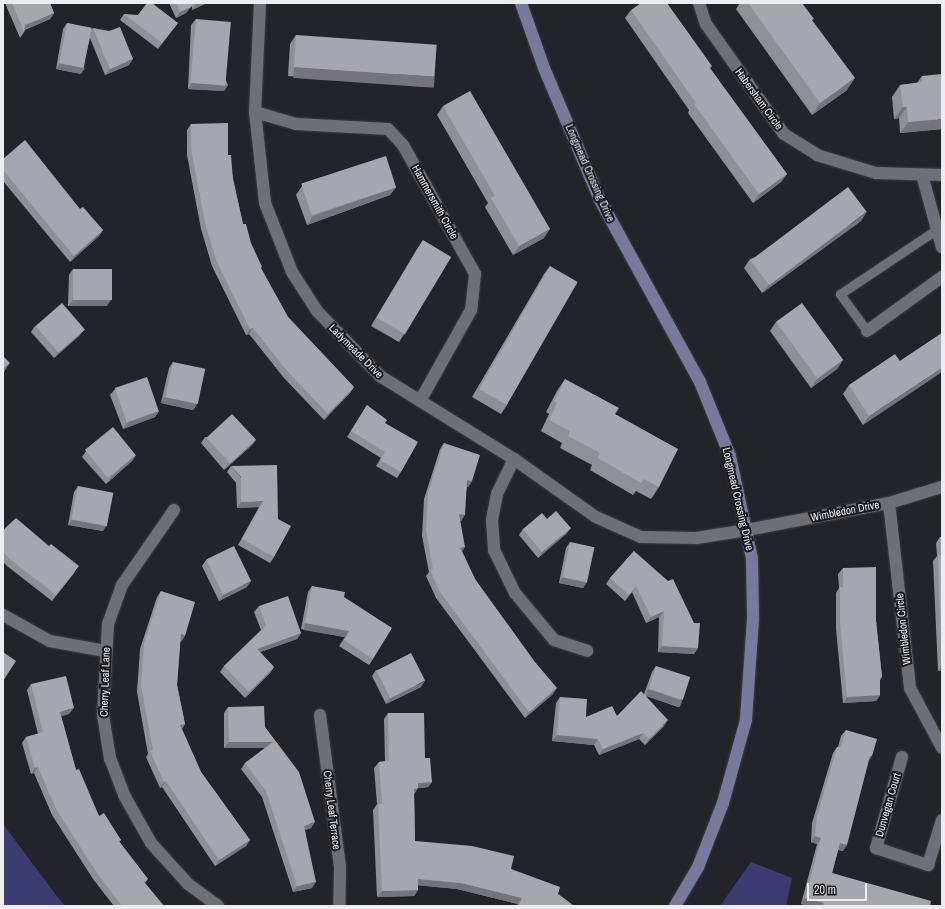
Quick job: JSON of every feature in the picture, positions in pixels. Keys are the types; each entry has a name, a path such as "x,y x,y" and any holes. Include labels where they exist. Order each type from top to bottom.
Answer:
{"street":[{"name":"Ladymeade Drive","path":"260,3 255,112 265,203 292,272 317,311 380,376 514,459 596,517 641,537 696,538 747,530"},
{"name":"Longmead Crossing Drive","path":"521,3 544,68 600,200 700,382 730,456 752,559 753,619 746,720 723,803 698,867 675,906"},
{"name":"Habersham Circle","path":"699,3 706,24 784,134 817,155 876,173 942,175"},
{"name":"Hammersmith Circle","path":"255,112 296,124 388,129 403,145 475,274 471,310 420,401"},
{"path":"922,175 942,247"},
{"path":"867,331 942,276"},
{"path":"514,459 497,494 492,520 494,550 515,593 554,640 587,651"},
{"name":"Wimbledon Drive","path":"747,530 889,503 942,486"},
{"name":"Wimbledon Circle","path":"889,503 910,688 942,748"},
{"name":"Cherry Leaf Lane","path":"174,510 122,585 108,624 103,715 110,758 124,795 151,843 188,884 218,906"},
{"path":"3,615 50,641 106,651"},
{"name":"Cherry Leaf Terrace","path":"320,715 340,867 339,906"},
{"name":"Dunvegan Court","path":"902,758 876,848 928,865 942,820"}],"lane":[{"path":"867,331 840,294 937,229"}],"shaded area":[{"path":"3,824 59,899 65,906 3,906"},
{"path":"751,862 792,878 786,906 720,906"}],"building":[{"path":"12,3 50,3 54,13 25,25 24,32"},
{"path":"147,3 152,3 178,23 162,43 124,14 138,15"},
{"path":"176,3 194,3 191,7 180,12"},
{"path":"641,3 667,3 712,66 710,68 787,174 759,194 694,104 696,103 631,10"},
{"path":"748,3 802,3 814,19 812,20 855,78 820,103"},
{"path":"196,19 231,22 225,86 190,83"},
{"path":"67,23 92,28 84,68 59,63"},
{"path":"120,27 133,59 110,69 93,28 109,31"},
{"path":"296,35 437,45 434,77 294,67"},
{"path":"942,74 942,119 908,122 907,107 903,107 900,85 922,82 922,76"},
{"path":"470,91 550,229 519,246 491,198 495,196 443,106"},
{"path":"228,123 228,155 231,155 233,180 243,224 246,224 251,243 262,267 261,268 288,317 354,387 328,414 288,372 253,328 250,329 216,260 205,223 191,149 191,124"},
{"path":"25,140 80,209 83,207 103,230 74,256 3,170 3,159"},
{"path":"386,156 396,187 312,215 301,184"},
{"path":"848,187 867,212 769,285 751,260"},
{"path":"423,240 451,257 405,334 377,317"},
{"path":"550,266 578,282 507,405 479,389"},
{"path":"73,269 112,269 112,300 73,300"},
{"path":"62,303 85,329 59,352 36,326"},
{"path":"802,303 843,360 817,378 776,322"},
{"path":"942,333 942,368 869,416 849,385 895,354 900,361"},
{"path":"3,356 10,363 3,369"},
{"path":"173,362 205,369 198,404 166,397"},
{"path":"147,377 159,411 127,422 115,388"},
{"path":"565,379 619,408 615,414 678,449 659,487 644,479 641,483 598,458 600,453 568,436 570,431 549,420 557,403 554,401"},
{"path":"367,405 387,420 385,423 418,442 401,472 380,460 385,452 351,431"},
{"path":"232,414 256,440 230,463 206,438"},
{"path":"113,427 136,455 108,478 85,450"},
{"path":"444,443 480,455 472,481 467,480 465,515 459,514 465,547 460,548 475,579 535,662 557,688 529,712 440,592 430,570 433,569 426,530 428,493"},
{"path":"277,465 278,519 291,526 274,557 242,539 263,501 241,502 241,477 231,466"},
{"path":"78,486 113,493 107,526 72,519"},
{"path":"556,511 571,528 542,552 523,529 542,513 547,519"},
{"path":"16,518 49,546 51,544 79,566 56,595 3,552 3,530"},
{"path":"940,537 942,537 942,665 938,555 941,555"},
{"path":"570,542 594,547 587,582 563,577"},
{"path":"234,546 251,581 223,595 206,560"},
{"path":"634,551 668,581 673,579 694,623 700,623 698,648 662,646 664,611 651,617 636,586 629,595 610,578"},
{"path":"876,567 876,621 882,677 880,677 880,695 847,697 840,623 840,587 843,587 843,568"},
{"path":"312,586 345,592 344,597 392,628 373,659 344,640 349,631 305,623"},
{"path":"161,591 195,602 185,636 181,634 177,685 185,724 180,725 201,772 250,840 219,860 166,781 164,782 150,751 153,750 141,686 144,643"},
{"path":"288,596 301,633 257,649 274,667 249,692 224,666 266,626 259,606"},
{"path":"3,652 16,661 3,681"},
{"path":"411,653 425,681 390,698 376,671"},
{"path":"656,666 690,677 683,700 649,689"},
{"path":"66,676 74,708 60,712 76,770 79,769 99,816 104,813 121,840 119,841 148,879 144,882 164,906 122,906 97,873 56,809 38,767 35,768 26,737 43,732 31,684"},
{"path":"641,691 668,720 649,739 643,733 603,749 598,739 557,735 560,697 587,699 586,717 612,706 617,716"},
{"path":"264,706 265,727 299,772 315,822 304,826 316,882 297,886 266,791 245,763 273,742 229,742 228,707"},
{"path":"388,713 424,713 425,758 430,758 432,782 418,783 418,788 414,789 415,841 472,846 514,856 511,869 560,887 558,894 574,906 519,906 522,898 461,883 418,879 418,890 382,891 378,804 382,804 379,762 389,761"},
{"path":"846,730 877,739 872,756 870,756 847,845 840,843 832,873 931,901 930,906 826,906 823,905 824,903 805,898 821,838 815,836 817,817 837,747 841,747"}]}
